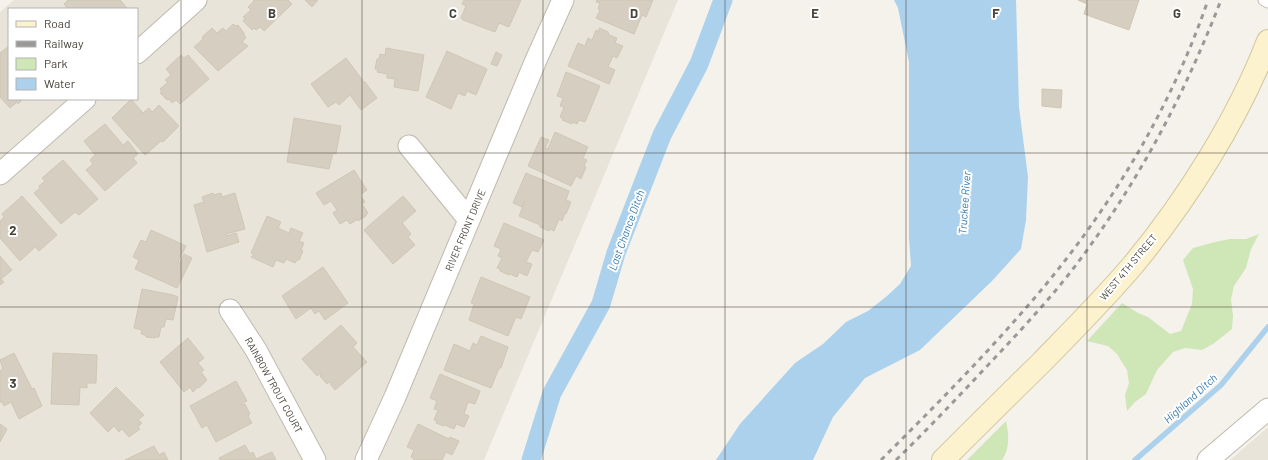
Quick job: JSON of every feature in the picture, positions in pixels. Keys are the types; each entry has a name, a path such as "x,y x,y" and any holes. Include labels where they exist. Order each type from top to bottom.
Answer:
{"main road":[{"name":"WEST 4TH STREET","path":"943,460 1089,314 1133,265 1164,224 1201,170 1236,111 1266,50"}],"street":[{"path":"138,52 196,0"},
{"name":"RIVER FRONT DRIVE","path":"366,460 395,397 536,60 563,0"},
{"path":"0,174 84,100"},
{"path":"409,146 469,220"},
{"name":"RAINBOW TROUT COURT","path":"230,310 256,350 315,460"},
{"path":"1208,460 1268,409"}],"lane":[{"path":"1264,0 1268,2"}],"shaded area":[{"path":"14,0 678,0 484,460 0,460 0,12"},
{"path":"1268,427 1268,460 1230,460 1267,428"}],"green space":[{"path":"1259,234 1251,249 1246,268 1234,286 1231,299 1233,316 1232,329 1213,344 1202,350 1185,348 1173,352 1157,370 1146,394 1135,402 1127,411 1125,395 1129,383 1127,370 1117,354 1108,346 1087,341 1122,303 1138,313 1148,317 1170,334 1181,331 1192,304 1193,289 1183,260 1193,248 1230,239 1246,239"},
{"path":"1006,421 1008,446 1002,460 967,460"}],"water":[{"name":"Truckee River","path":"894,0 1016,0 1019,107 1028,177 1026,220 1021,249 992,281 920,350 865,378 833,417 813,460 716,460 740,424 795,363 823,344 846,322 868,311 887,296 900,284 911,266 909,238 909,62 898,8"}],"building":[{"path":"68,0 120,0 127,8 67,8 64,4"},
{"path":"253,0 288,0 292,4 264,31 260,27 256,30 254,28 252,30 243,21 245,19 243,17 251,10 248,7 254,1"},
{"path":"305,0 318,0 312,7"},
{"path":"464,0 521,0 509,27 499,23 495,32 461,18 466,6 462,4"},
{"path":"597,0 653,0 646,17 642,15 634,34 596,18 600,10 598,9 600,3 596,2"},
{"path":"1078,0 1139,0 1129,30 1084,14 1087,4"},
{"path":"233,24 236,26 238,25 244,33 246,38 242,42 248,46 218,71 194,47 212,28 217,33 223,28 226,31"},
{"path":"599,28 608,32 609,35 617,38 615,43 623,46 617,58 613,56 608,67 615,70 609,84 568,66 578,43 585,46 588,38 592,40 596,30 599,32"},
{"path":"8,47 8,100 22,100 10,108 0,97 0,53"},
{"path":"386,48 424,55 418,91 394,87 395,79 387,78 387,74 377,72 378,69 375,69 377,59 379,59 380,54 385,55"},
{"path":"447,51 487,69 476,95 467,91 465,96 458,93 451,109 426,97"},
{"path":"496,52 502,55 497,66 491,64"},
{"path":"181,55 184,58 188,55 209,79 180,104 176,100 172,103 169,99 167,100 160,93 162,92 160,89 168,82 165,80 171,75 166,69"},
{"path":"346,58 377,98 361,110 350,95 339,105 336,102 328,107 311,84"},
{"path":"566,72 600,86 585,122 579,120 577,124 573,122 572,124 562,120 563,118 560,117 564,107 560,106 563,98 557,96"},
{"path":"1042,89 1062,90 1061,108 1042,106"},
{"path":"130,100 132,100 143,113 149,108 152,112 159,105 179,126 163,142 161,141 145,155 112,118"},
{"path":"294,118 341,126 336,154 333,153 329,169 287,162"},
{"path":"105,124 123,145 128,141 138,154 133,158 137,163 105,191 86,170 93,164 90,160 95,155 84,141"},
{"path":"555,132 588,147 583,158 587,160 581,179 576,176 571,186 528,166 541,137 549,140 545,148 548,149"},
{"path":"63,160 98,199 79,215 75,212 61,224 34,193 45,181 42,178"},
{"path":"354,170 367,190 360,195 365,202 362,204 368,213 358,221 358,219 350,224 347,220 340,224 333,213 337,210 331,201 324,205 316,193"},
{"path":"526,173 569,191 566,200 571,202 562,221 559,219 554,231 550,229 549,231 540,227 540,225 519,216 525,201 522,207 513,203"},
{"path":"213,193 214,195 221,193 222,197 235,193 245,229 226,234 227,236 236,233 239,242 207,252 194,205 204,202 202,197"},
{"path":"22,196 57,235 39,251 35,247 20,261 0,238 0,221 4,217 2,214"},
{"path":"403,196 416,211 402,223 411,234 408,237 415,245 393,264 364,230"},
{"path":"267,216 281,222 278,228 289,233 291,228 303,233 299,241 304,243 301,250 303,251 299,260 295,263 286,259 284,263 276,260 273,267 251,257 254,254 251,253"},
{"path":"504,223 544,240 538,252 532,250 526,262 532,264 527,276 519,272 517,277 510,274 509,275 497,268 502,258 498,256 501,249 494,246"},
{"path":"151,230 186,246 178,262 180,263 184,254 192,258 177,288 135,269 139,260 133,257 141,240 146,242"},
{"path":"0,256 12,270 1,279 4,282 0,285"},
{"path":"323,267 348,303 325,320 319,311 315,314 311,308 296,319 282,296"},
{"path":"481,277 530,297 521,319 516,317 508,336 469,320 474,304 471,303"},
{"path":"142,289 178,297 173,320 166,319 164,327 161,327 159,337 146,337 146,335 141,334 142,330 134,328"},
{"path":"341,325 357,343 353,347 367,362 335,390 329,382 327,384 320,376 322,373 317,376 302,359"},
{"path":"481,336 508,347 501,368 499,368 491,388 444,370 454,344 470,351 473,343 477,345"},
{"path":"188,338 204,358 198,363 204,370 201,372 207,380 193,392 190,387 184,392 160,362"},
{"path":"14,353 32,389 34,388 42,406 19,419 11,402 4,406 2,402 0,402 0,371 3,369 0,360"},
{"path":"53,353 97,355 96,383 87,383 87,388 80,387 79,405 51,404"},
{"path":"440,374 480,391 475,404 468,402 464,414 469,416 464,427 456,424 454,429 436,423 437,421 434,420 438,410 434,409 437,401 430,398"},
{"path":"236,381 247,401 241,404 245,404 250,414 248,416 252,423 216,442 207,425 202,428 190,406"},
{"path":"116,387 144,415 138,420 142,423 138,427 140,429 129,437 122,429 119,432 114,426 108,432 90,413"},
{"path":"0,424 7,429 0,442"},
{"path":"418,424 449,439 450,437 459,441 452,455 446,452 442,460 414,460 411,457 414,450 407,447"},
{"path":"245,445 250,454 253,452 256,459 272,452 276,460 220,460 219,458"},
{"path":"154,446 159,455 164,452 168,460 125,460"}],"waterway":[{"name":"Last Chance Ditch","path":"531,460 552,393 601,304 616,253 662,135 699,64 723,0"},
{"name":"Highland Ditch","path":"1135,460 1221,385 1268,327"}],"railway":[{"path":"881,460 1008,329 1054,275 1081,239 1132,164 1154,124 1174,84 1208,0"},
{"path":"896,460 920,437 1037,312 1082,257 1124,196 1160,133 1177,101 1221,0"}]}
